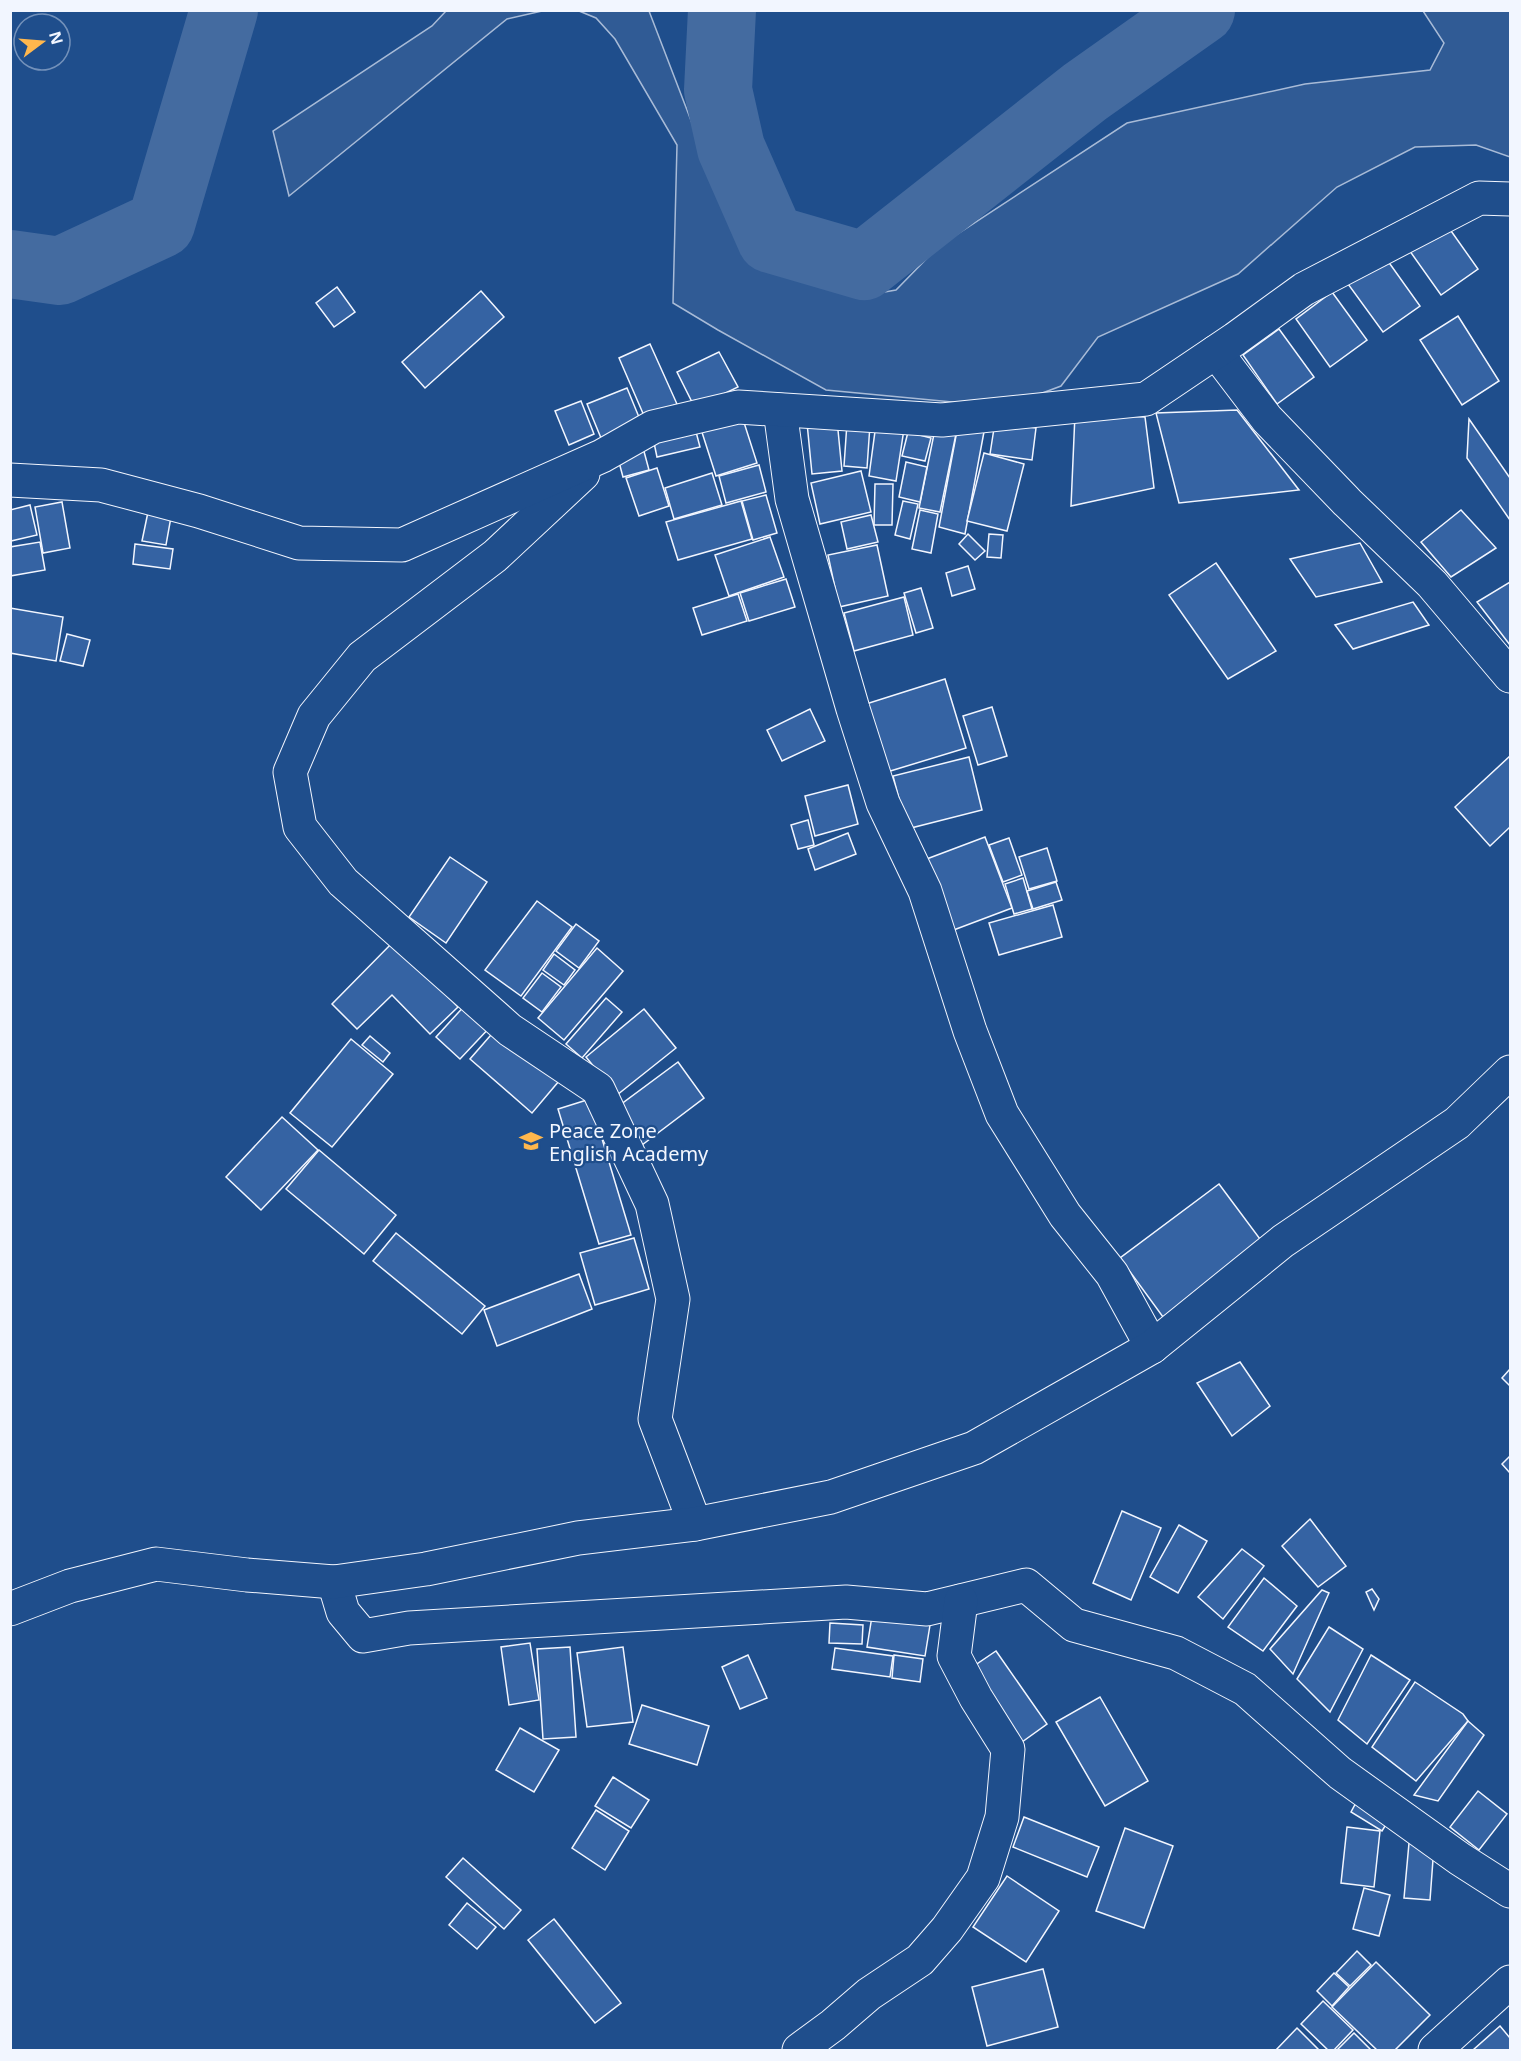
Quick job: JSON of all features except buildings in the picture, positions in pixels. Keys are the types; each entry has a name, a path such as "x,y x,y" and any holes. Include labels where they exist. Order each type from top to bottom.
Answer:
{"street":[{"path":"10,480 101,485 199,511 299,543 402,546 602,456 653,427 738,407 942,420 1146,399 1304,289 1479,198 1510,199"},
{"path":"1216,352 1267,419 1347,502 1432,584 1510,676"},
{"path":"780,410 792,499 853,709 883,803 925,891 969,1030 1002,1114 1065,1215 1112,1274 1152,1347"},
{"path":"602,456 495,556 362,657 314,716 290,772 300,826 343,882 510,1030 598,1089 652,1204 673,1299 655,1419 695,1524"},
{"path":"10,1609 70,1586 156,1564 334,1582 426,1569 578,1538 695,1524 831,1497 974,1448 1152,1347 1283,1241 1458,1123 1510,1072"},
{"path":"334,1582 343,1612 363,1636 409,1628 846,1602 927,1609 1026,1585 1074,1625 1176,1653 1245,1689 1340,1773 1460,1859 1510,1891"},
{"path":"799,2050 869,1994 920,1960 947,1929 984,1878 1002,1817 1008,1749 976,1698 954,1656 961,1601"},
{"path":"1435,2050 1510,1982"}],"shaded area":[{"path":"446,11 542,11 507,19 289,196 273,131 432,26"},
{"path":"579,11 649,11 730,222 779,263 867,295 896,290 939,246 1127,123 1305,84 1430,70 1444,43 1423,11 1510,11 1510,157 1476,145 1415,147 1337,187 1238,274 1098,337 1061,386 1005,407 826,390 673,303 677,145 615,39 596,18"}],"waterway":[{"path":"10,264 60,271 161,224 224,10"},
{"path":"722,10 718,90 731,148 771,239 864,266 1085,92 1201,10"}],"place":[{"name":"Peace Zone English Academy","path":"531,1141"}]}
